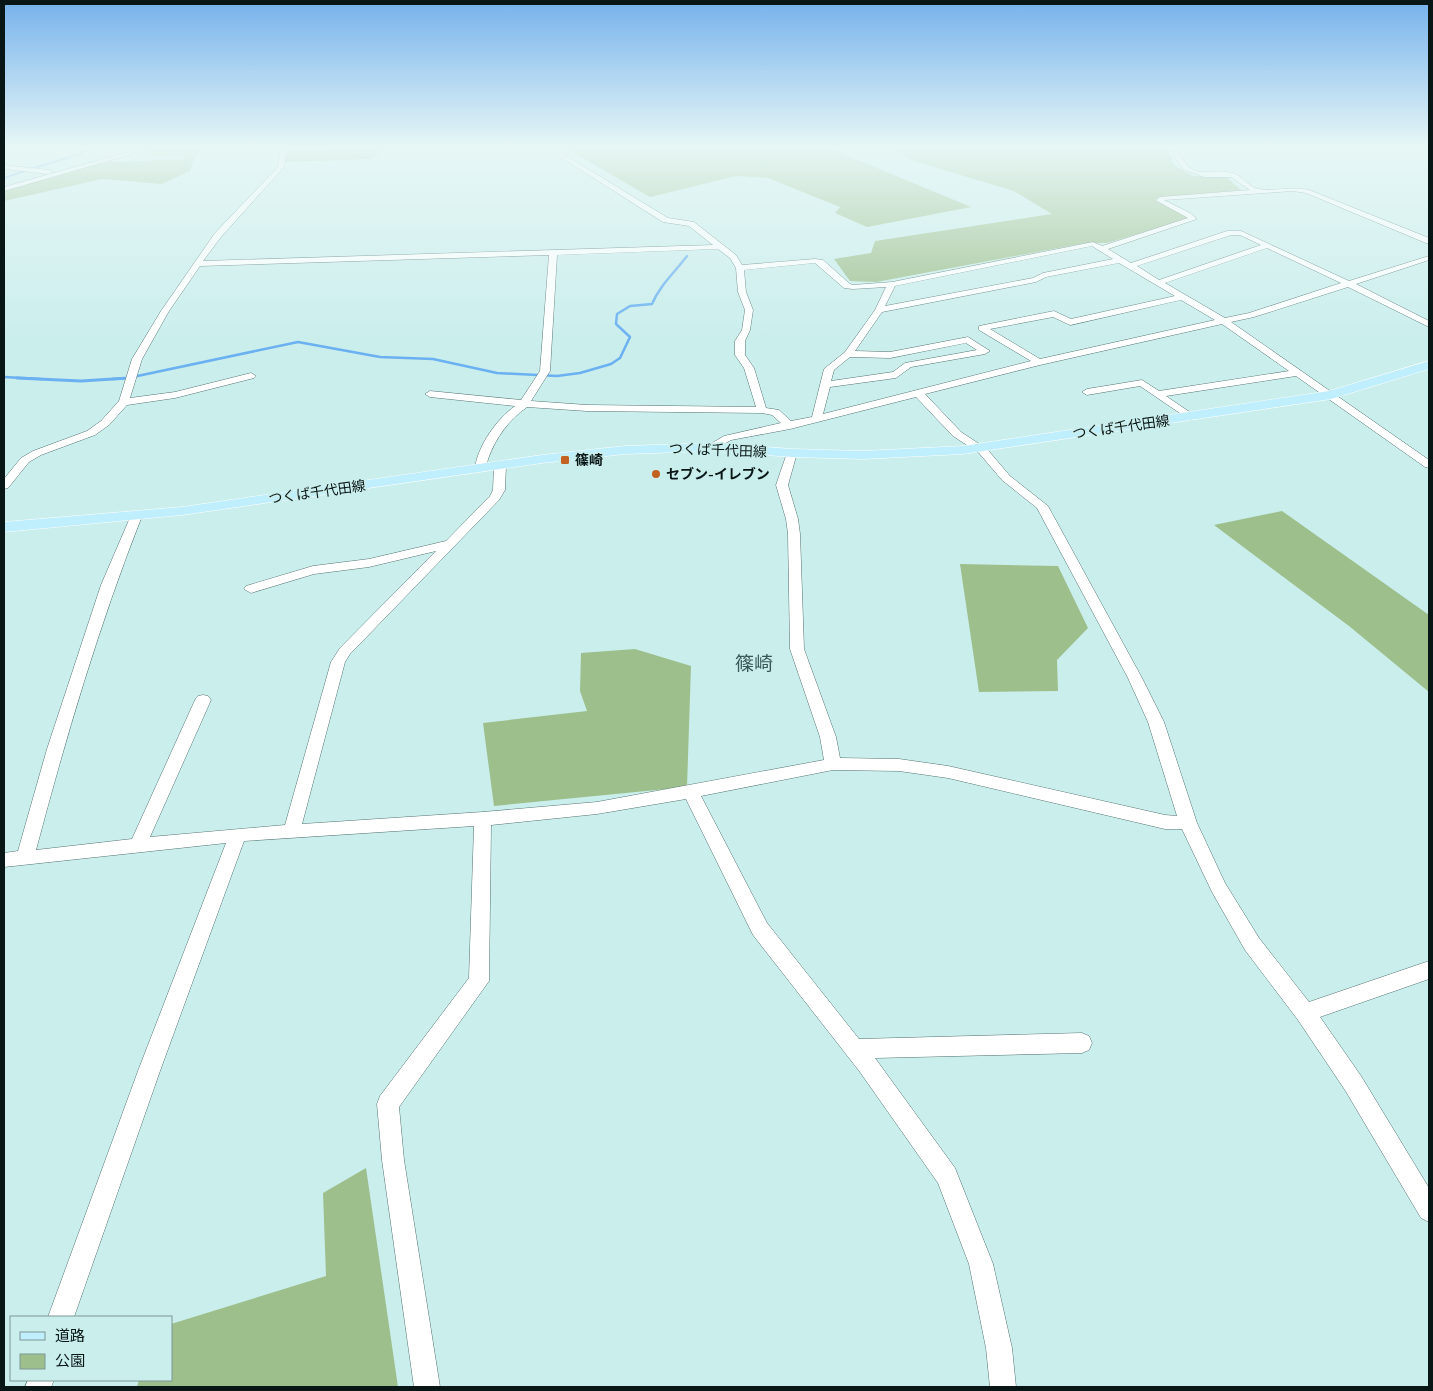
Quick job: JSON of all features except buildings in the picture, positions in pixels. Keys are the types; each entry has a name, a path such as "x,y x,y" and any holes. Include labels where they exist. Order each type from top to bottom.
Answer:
{"main road":[{"name":"つくば千代田線","path":"4,527 136,516 231,505 500,465 615,451 668,447 713,447 792,453 907,454 978,448 1331,395 1387,380 1429,365"}],"street":[{"path":"4,486 25,460 37,453 91,433 105,424 124,402 137,359 165,311 218,235 241,211"},
{"path":"651,211 666,220 691,224 733,257 740,268 742,292 749,310 746,330 740,341 740,355 749,368 762,410"},
{"path":"1101,249 1193,219 1181,211"},
{"path":"1357,211 1429,241"},
{"path":"1130,266 1230,233 1241,234 1429,324"},
{"path":"740,268 815,261 820,262 847,286 853,287 892,284 1093,244 1223,321 1429,465"},
{"path":"1157,282 1267,246"},
{"path":"197,264 720,247"},
{"path":"1183,249 1192,252"},
{"path":"481,468 482,460 496,434 508,416 524,404 545,371 553,253"},
{"path":"1210,258 1219,262"},
{"path":"713,447 728,438 790,426 1039,362 1251,315 1346,283 1429,258"},
{"path":"879,310 1036,280 1043,275 1120,260"},
{"path":"817,419 829,368 848,354 879,310 892,284"},
{"path":"1039,362 982,328 1054,314 1070,322 1181,297"},
{"path":"826,385 896,375 908,365 984,351 968,340 890,355 848,354"},
{"path":"1157,394 1298,373"},
{"path":"124,402 175,395 251,376"},
{"path":"1087,392 1142,384 1190,417"},
{"path":"430,394 524,404 587,408 762,410 775,412 790,426"},
{"path":"919,394 957,434 984,451 1006,478 1042,506 1135,678 1156,722 1188,824 1218,887 1252,944 1305,1013 1353,1083 1429,1210"},
{"path":"792,453 782,485 792,519 794,534 797,649 828,737 832,764"},
{"path":"292,831 338,662 344,651 495,498 499,490 500,465"},
{"path":"25,857 55,749 108,585 136,516"},
{"path":"251,590 314,570 369,564 449,544"},
{"path":"138,845 203,700"},
{"path":"4,860 238,835 483,819 598,808 832,764 899,765 948,772 1166,822 1188,824"},
{"path":"691,792 760,929 854,1049 947,1176 981,1264 999,1348 1003,1387"},
{"path":"427,1387 393,1160 388,1104 479,982 483,819"},
{"path":"61,1316 149,1071 238,835"},
{"path":"1305,1013 1429,970"},
{"path":"854,1049 1082,1043"}],"green space":[{"path":"837,211 951,211 867,227 835,213"},
{"path":"1047,211 1179,211 1191,218 1107,243 1085,243 876,282 850,281 834,259 871,253 875,241 1052,214"},
{"path":"1282,511 1429,615 1429,692 1349,626 1214,525"},
{"path":"960,564 1058,566 1088,628 1057,660 1058,691 979,692"},
{"path":"635,649 691,666 687,787 494,806 483,723 587,711 580,691 581,653"},
{"path":"366,1168 398,1387 137,1387 139,1381 172,1381 172,1324 326,1276 323,1193"}],"waterway":[{"path":"113,379 128,378 298,342 380,357 433,359 497,373 557,376 580,373 611,364 620,358 630,337 616,324 617,314 630,306 652,304 663,285 687,256"},
{"path":"4,377 41,379"},
{"path":"17,378 81,381 113,379"},
{"path":"113,379 129,378"}],"place":[{"name":"篠崎","path":"565,460"},
{"name":"セブン-イレブン","path":"656,474"}],"district":[{"name":"篠崎","path":"754,663"}]}
